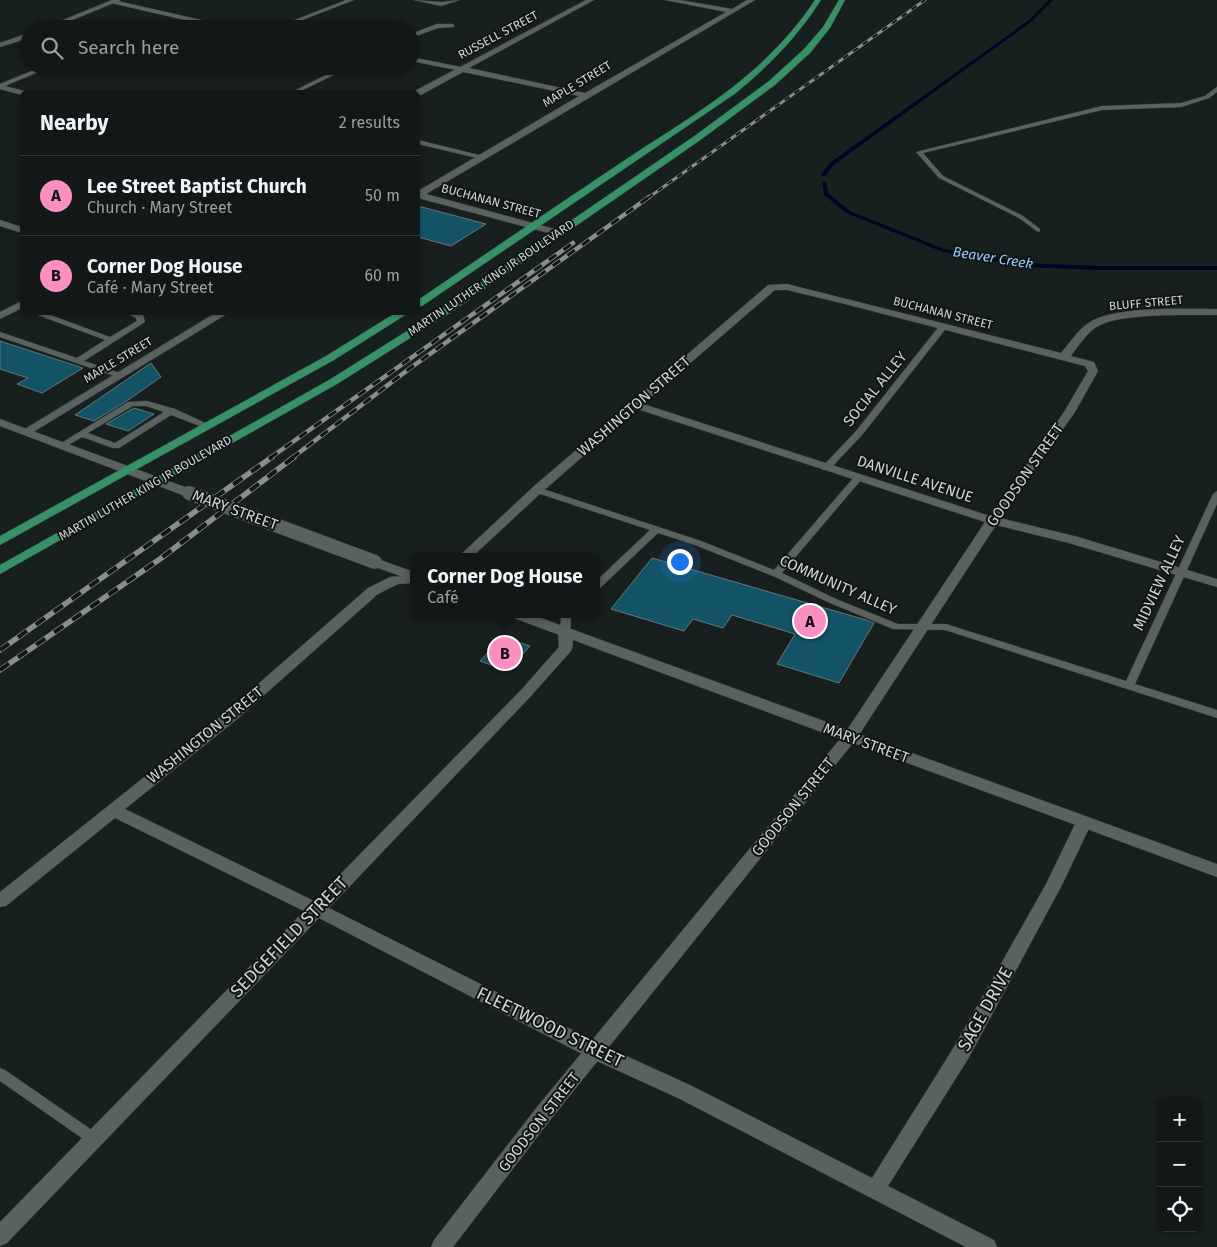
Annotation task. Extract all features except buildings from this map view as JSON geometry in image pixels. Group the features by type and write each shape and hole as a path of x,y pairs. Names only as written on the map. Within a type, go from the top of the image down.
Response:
{"main road":[{"name":"MARTIN LUTHER KING JR BOULEVARD","path":"420,303 744,83 791,39 806,22 818,0"},
{"name":"MARTIN LUTHER KING JR BOULEVARD","path":"0,570 333,382 446,311 696,139 772,83 807,51 826,28 842,0"},
{"name":"MARTIN LUTHER KING JR BOULEVARD","path":"0,541 330,358 400,315"}],"street":[{"name":"RUSSELL STREET","path":"420,92 591,0"},
{"path":"668,0 733,11"},
{"name":"MAPLE STREET","path":"420,194 584,95 752,0"},
{"path":"67,20 116,1"},
{"path":"0,45 20,37"},
{"path":"461,69 584,95"},
{"path":"0,86 20,92"},
{"name":"BUCHANAN STREET","path":"420,196 559,233"},
{"path":"0,223 20,229"},
{"name":"WASHINGTON STREET","path":"468,553 537,490 772,287 787,287 815,294"},
{"name":"BUCHANAN STREET","path":"815,294 1064,357"},
{"path":"0,316 20,306"},
{"name":"BLUFF STREET","path":"1064,357 1091,326 1108,318 1161,313 1217,312"},
{"name":"MAPLE STREET","path":"26,432 220,315"},
{"name":"GOODSON STREET","path":"441,1247 595,1051 850,736 992,520 1069,412 1092,371 1090,364 1064,357"},
{"name":"DANVILLE AVENUE","path":"635,405 992,520 1073,540 1217,583"},
{"name":"MARY STREET","path":"0,422 410,576"},
{"name":"WASHINGTON STREET","path":"0,900 231,716 374,591 395,580 410,578"},
{"name":"MARY STREET","path":"527,618 1217,871"},
{"name":"SEDGEFIELD STREET","path":"0,1236 526,693 566,648 565,632"},
{"name":"FLEETWOOD STREET","path":"113,810 316,909 595,1051 685,1092 987,1247"},
{"name":"SAGE DRIVE","path":"875,1190 961,1053 1054,885 1084,822"}],"lane":[{"path":"334,6 338,0"},
{"path":"297,20 351,0"},
{"path":"418,0 441,4 457,0"},
{"path":"116,1 195,20"},
{"path":"420,33 437,26 452,26"},
{"path":"420,61 461,69"},
{"path":"0,86 28,75"},
{"path":"299,90 330,75"},
{"path":"1038,230 1021,217 941,178 919,152 1093,110 1118,106 1182,105 1207,97 1217,89"},
{"path":"420,142 481,157"},
{"path":"41,315 111,340"},
{"path":"78,360 141,322 140,317 134,315"},
{"name":"SOCIAL ALLEY","path":"826,468 859,433 944,326"},
{"path":"0,334 120,376"},
{"path":"62,446 131,404 147,403 208,426"},
{"path":"83,434 116,446 172,411"},
{"path":"776,574 858,478"},
{"name":"COMMUNITY ALLEY","path":"537,490 657,529 776,574 833,601 897,627 946,627 1217,714"},
{"name":"MIDVIEW ALLEY","path":"1129,685 1217,494"},
{"path":"600,584 657,529"},
{"path":"565,632 566,618"},
{"path":"0,1074 94,1139"}],"waterway":[{"name":"Beaver Creek","path":"823,175 833,163 1030,21 1051,0"},
{"name":"Beaver Creek","path":"824,182 826,194 848,212 943,250 1023,265 1100,268 1217,268"}],"railway":[{"path":"648,198 925,0"},
{"path":"292,458 409,369 649,197"},
{"path":"270,458 573,243"},
{"path":"0,650 272,457"},
{"path":"0,670 160,559 294,457"}],"place":[{"name":"Lee Street Baptist Church","path":"810,621"},
{"name":"Corner Dog House","path":"505,653"}]}
